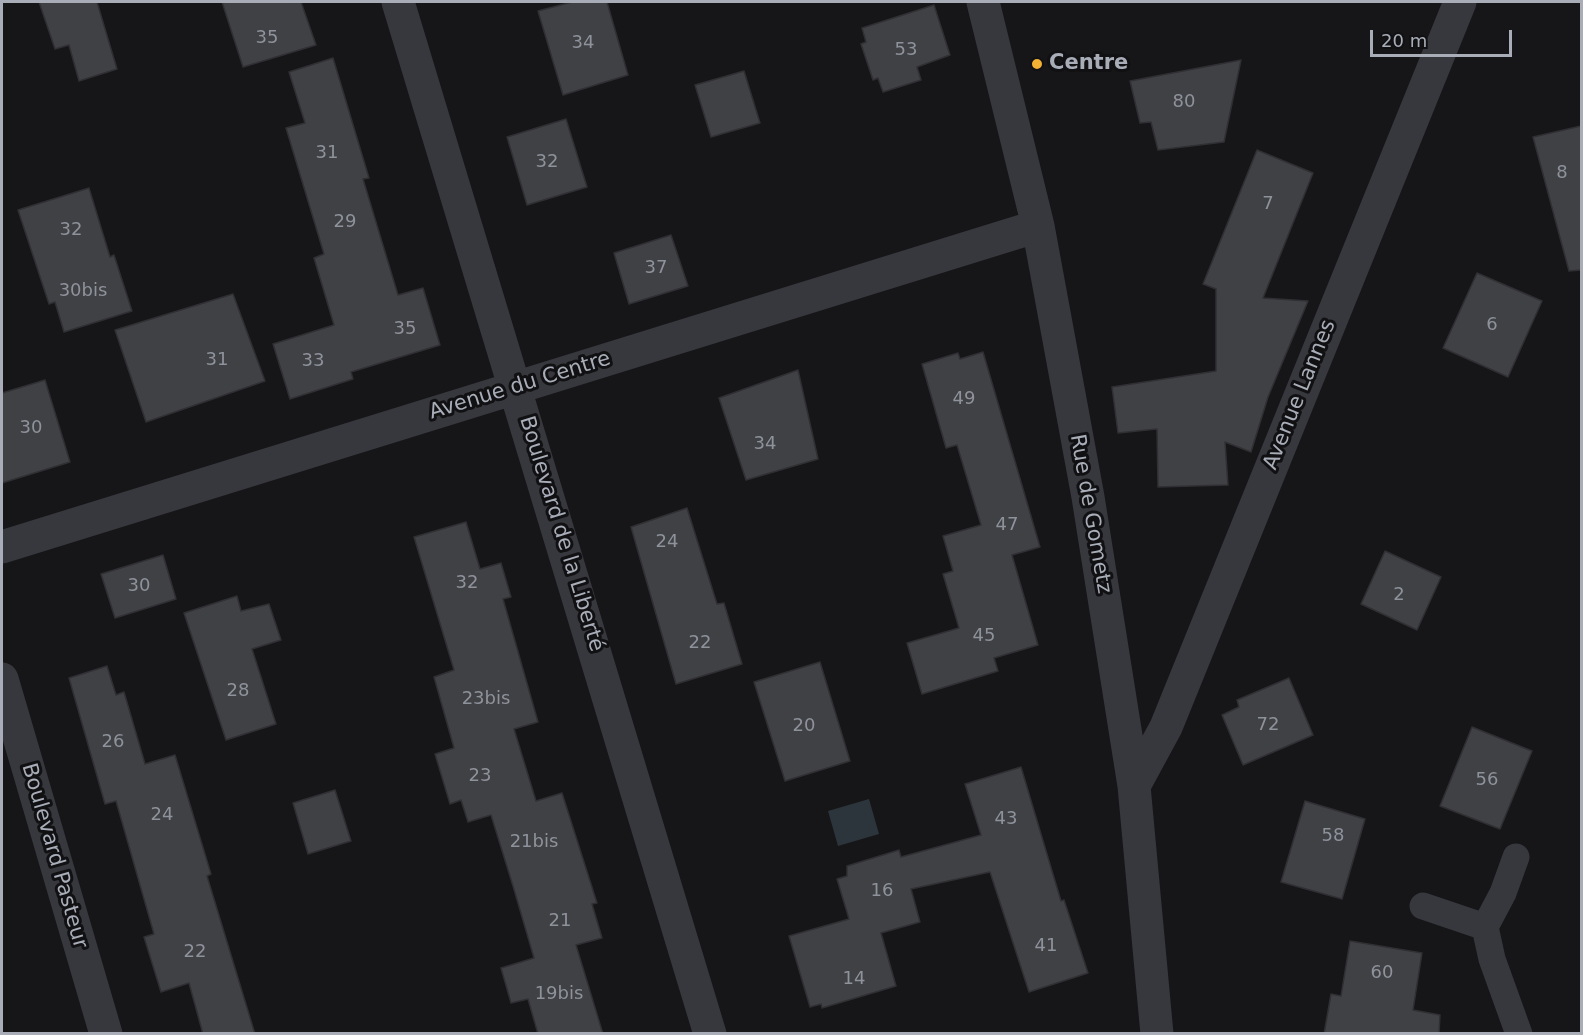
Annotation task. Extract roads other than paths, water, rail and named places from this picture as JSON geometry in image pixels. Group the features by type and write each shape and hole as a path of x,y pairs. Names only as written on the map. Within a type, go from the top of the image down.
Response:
{"street":[{"name":"Boulevard de la Liberté","path":"398,2 517,388 711,1034"},
{"name":"Rue de Gometz","path":"983,2 1038,226 1088,497 1134,786 1157,1034"},
{"name":"Avenue Lannes","path":"1134,786 1166,728 1460,2"},
{"name":"Avenue du Centre","path":"2,547 1038,226"},
{"name":"Boulevard Pasteur","path":"2,679 106,1034"}],"lane":[{"path":"1516,856 1503,893 1485,927 1492,959 1519,1034"},
{"path":"1423,906 1485,927"}],"place":[{"name":"Centre","path":"1037,64"}]}
